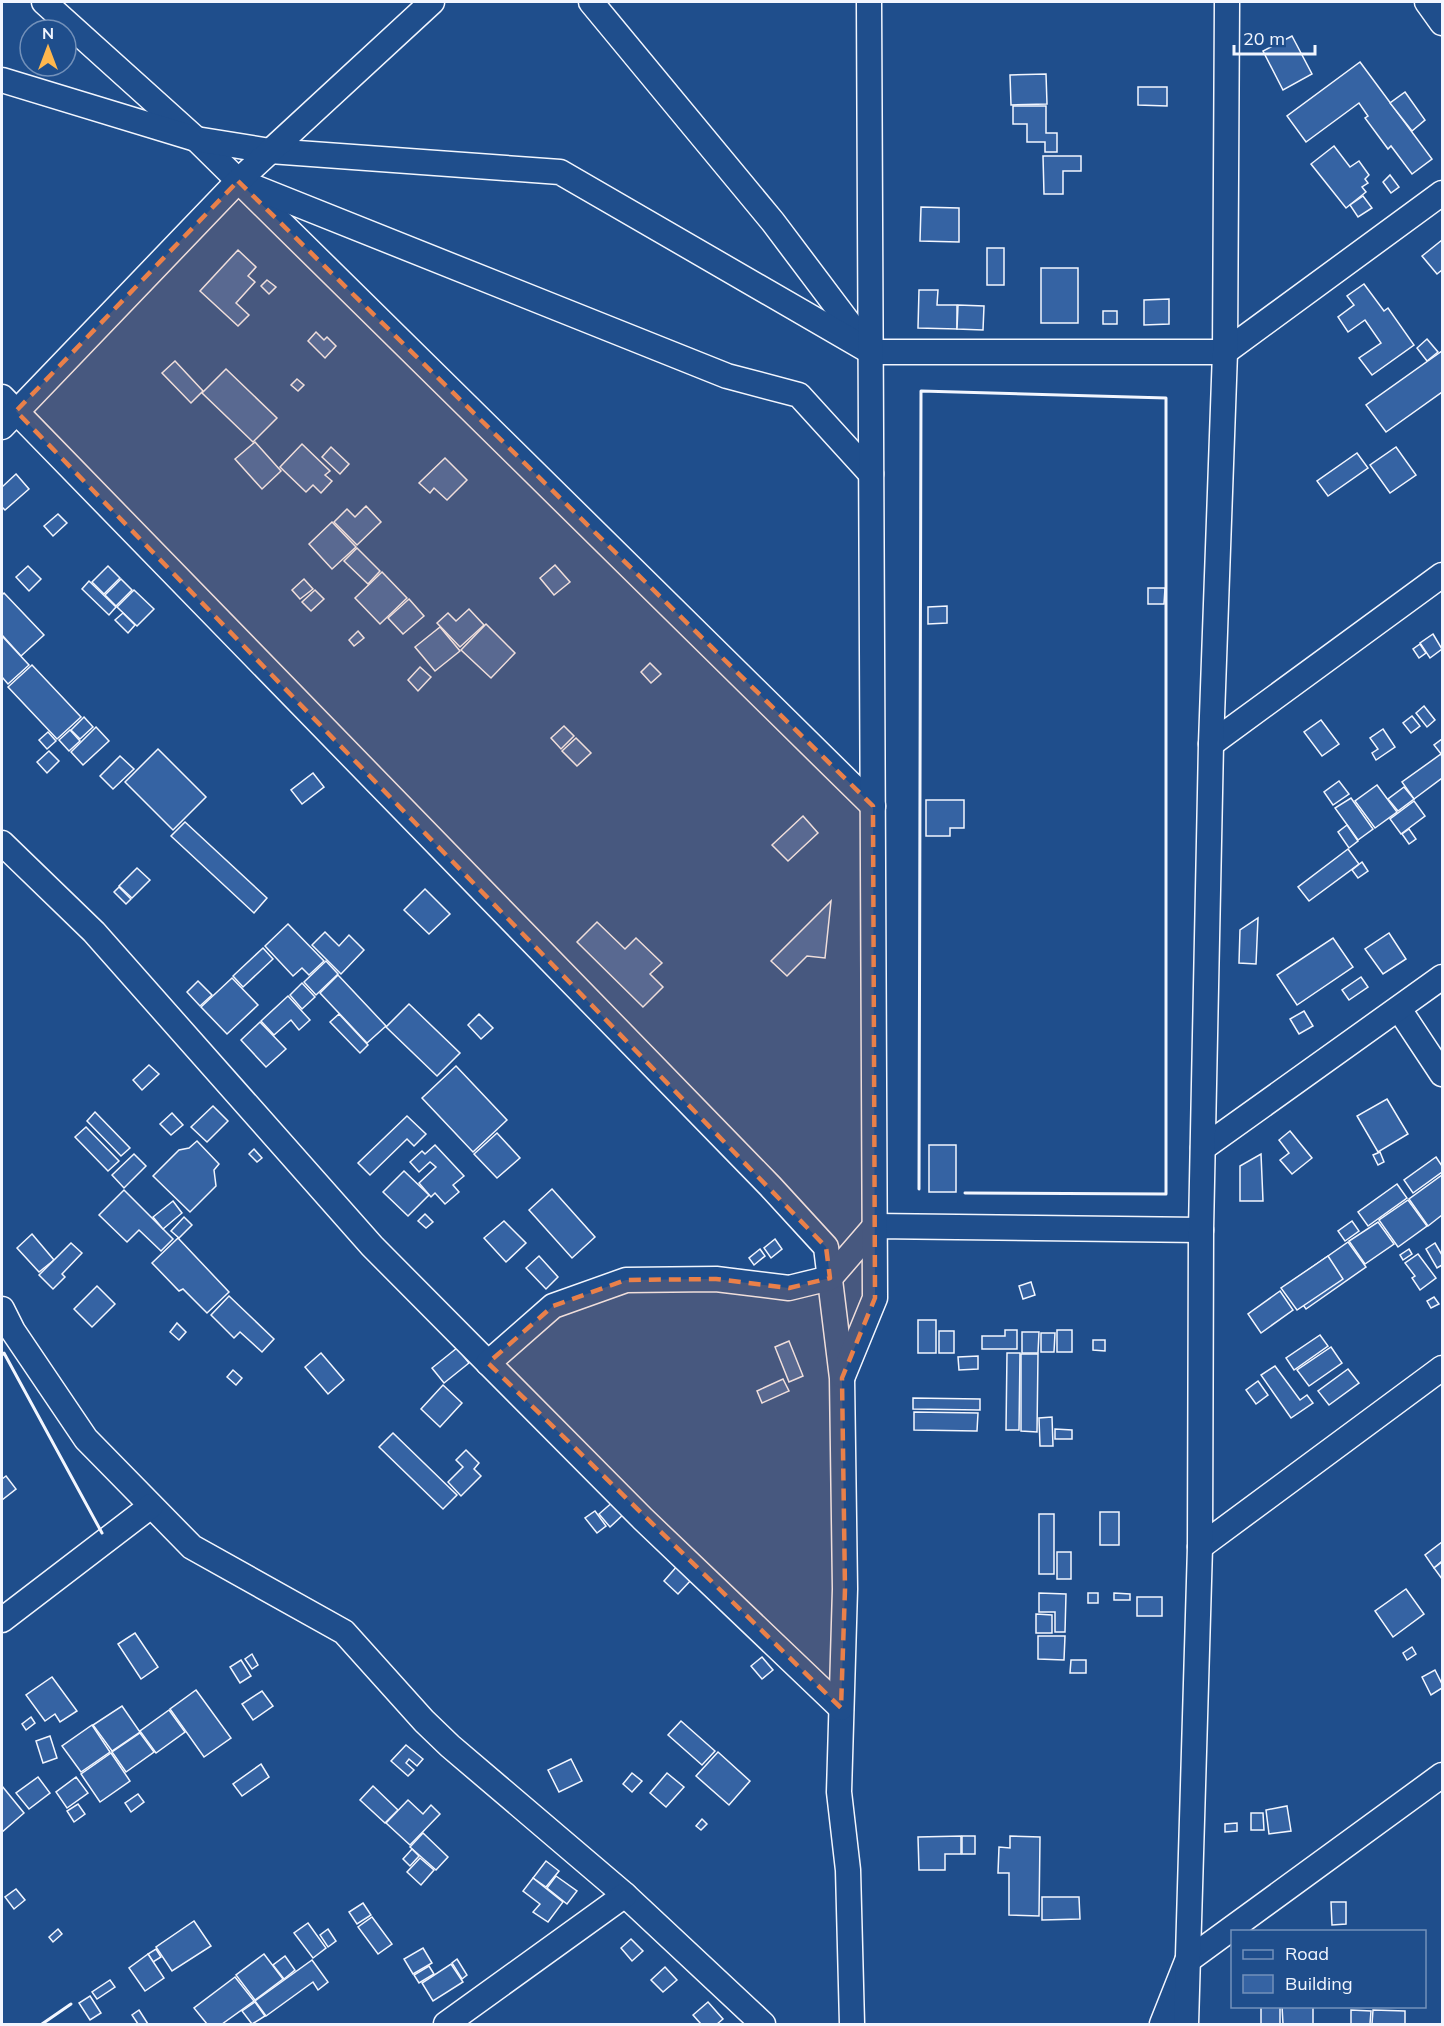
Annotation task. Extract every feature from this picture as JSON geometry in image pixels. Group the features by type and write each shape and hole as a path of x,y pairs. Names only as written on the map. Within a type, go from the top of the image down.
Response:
{"street":[{"path":"44,2 196,139 873,806"},
{"path":"432,2 238,181 6,412 770,1186 826,1247 842,1378 845,1589 839,1792 848,1870 852,2025"},
{"path":"591,2 773,222 871,352"},
{"path":"842,1378 875,1298 869,2"},
{"path":"1186,2025 1200,1547 1201,1230 1210,744 1225,352 1227,2"},
{"path":"1426,2 1443,23"},
{"path":"2,80 196,139 270,151 560,172 871,352 1225,352 1443,194"},
{"path":"238,181 727,376 799,395 871,474"},
{"path":"1210,744 1443,575"},
{"path":"2,843 94,932 372,1246 644,1519 841,1708"},
{"path":"1203,1148 1443,977"},
{"path":"1399,1009 1443,1074"},
{"path":"488,1363 553,1306 626,1280 716,1279 789,1288 830,1278 875,1226 1201,1230"},
{"path":"2,1310 7,1335 86,1439 192,1547 344,1632 424,1721 625,1895 763,2025"},
{"path":"1200,1547 1443,1368"},
{"path":"2,1620 151,1506"},
{"path":"1162,2025 1187,1961 1437,1784"},
{"path":"446,2025 625,1895"}],"highlighted area":[{"path":"238,181 873,806 875,1298 842,1378 845,1589 841,1708 488,1363 553,1306 626,1280 716,1279 789,1288 830,1278 826,1247 16,411"}],"building":[{"path":"1292,36 1312,74 1283,90 1263,51"},
{"path":"1360,62 1432,159 1412,174 1391,146 1388,149 1365,118 1368,116 1359,103 1306,142 1287,116"},
{"path":"1046,74 1047,104 1011,105 1010,75"},
{"path":"1138,87 1167,87 1167,106 1138,105"},
{"path":"1405,92 1425,120 1412,131 1390,103"},
{"path":"1013,106 1046,106 1046,133 1057,133 1057,152 1045,152 1045,142 1027,142 1027,124 1013,124"},
{"path":"1334,146 1350,167 1359,161 1369,175 1365,179 1368,183 1362,187 1366,192 1346,208 1311,164"},
{"path":"1043,156 1081,156 1081,171 1063,171 1063,194 1044,194"},
{"path":"1390,175 1399,187 1391,193 1383,182"},
{"path":"1363,196 1372,208 1358,217 1350,205"},
{"path":"921,207 959,208 959,242 920,241"},
{"path":"1442,240 1442,270 1437,274 1422,256"},
{"path":"987,248 1004,248 1004,285 987,285"},
{"path":"238,250 256,267 248,276 255,282 236,303 249,315 238,326 200,291"},
{"path":"1041,268 1078,268 1078,323 1041,323"},
{"path":"267,280 276,287 269,294 261,286"},
{"path":"1364,284 1384,311 1388,308 1414,345 1372,375 1359,358 1381,343 1365,320 1348,332 1338,317 1354,305 1347,296"},
{"path":"919,290 938,290 937,305 957,305 957,329 918,328"},
{"path":"1169,299 1169,324 1144,325 1144,300"},
{"path":"958,305 984,306 983,330 957,329"},
{"path":"1103,311 1117,311 1117,324 1103,324"},
{"path":"316,332 324,340 327,337 336,346 325,358 308,341"},
{"path":"1427,339 1438,352 1427,361 1417,348"},
{"path":"1442,351 1442,392 1386,432 1366,405"},
{"path":"175,361 203,391 191,403 162,373"},
{"path":"226,369 277,418 253,442 202,393"},
{"path":"297,379 304,385 298,391 291,385"},
{"path":"255,442 281,471 262,489 235,459"},
{"path":"302,444 330,471 325,475 332,481 321,493 313,485 306,492 280,467"},
{"path":"331,447 349,464 340,474 322,457"},
{"path":"1396,447 1416,475 1390,493 1370,465"},
{"path":"1357,453 1368,468 1328,496 1317,481"},
{"path":"445,458 467,480 447,500 434,488 430,493 419,483"},
{"path":"16,474 29,489 5,510 2,507 2,487"},
{"path":"366,506 381,522 357,545 334,522 347,509 355,517"},
{"path":"58,514 67,523 53,536 44,526"},
{"path":"332,522 356,547 332,569 309,544"},
{"path":"357,548 380,571 368,584 344,561"},
{"path":"555,565 570,582 554,595 540,578"},
{"path":"28,566 41,579 29,591 16,577"},
{"path":"108,566 120,578 104,594 92,582"},
{"path":"382,572 407,598 380,624 355,598"},
{"path":"121,579 132,590 116,606 105,595"},
{"path":"304,579 313,589 300,599 292,590"},
{"path":"89,581 116,607 109,615 82,589"},
{"path":"1148,588 1165,588 1164,604 1148,604"},
{"path":"134,590 154,609 137,626 117,607"},
{"path":"315,590 324,599 311,611 302,602"},
{"path":"4,593 44,635 21,656 2,635 2,595"},
{"path":"409,599 424,616 403,634 388,618"},
{"path":"947,606 947,623 928,624 928,607"},
{"path":"469,609 484,625 460,647 437,623 448,613 456,621"},
{"path":"123,613 135,625 128,633 115,620"},
{"path":"486,624 515,653 491,678 461,650"},
{"path":"440,627 460,651 435,671 415,647"},
{"path":"358,631 364,638 354,646 349,640"},
{"path":"1433,634 1442,649 1430,658 1420,643"},
{"path":"2,636 29,665 8,684 2,677"},
{"path":"1420,644 1426,653 1419,658 1413,649"},
{"path":"650,663 661,674 651,683 641,672"},
{"path":"32,665 81,717 57,739 8,687"},
{"path":"420,667 431,677 418,691 408,680"},
{"path":"1424,706 1435,720 1427,727 1416,713"},
{"path":"1412,716 1420,726 1411,733 1403,723"},
{"path":"84,717 93,727 80,739 71,730"},
{"path":"1321,720 1339,744 1322,756 1304,732"},
{"path":"564,726 574,736 561,749 551,738"},
{"path":"96,727 109,741 83,765 71,752"},
{"path":"1383,729 1395,747 1376,760 1372,753 1378,749 1370,738"},
{"path":"70,730 80,741 69,751 59,740"},
{"path":"48,732 56,741 47,749 39,740"},
{"path":"576,738 591,753 577,766 562,751"},
{"path":"1442,739 1442,755 1434,745"},
{"path":"158,749 206,797 173,830 125,782"},
{"path":"49,751 59,761 47,773 37,762"},
{"path":"1441,754 1442,778 1414,799 1402,782"},
{"path":"120,756 134,769 113,789 100,776"},
{"path":"313,773 324,787 302,804 291,790"},
{"path":"1339,781 1349,794 1333,805 1324,792"},
{"path":"1377,785 1397,812 1375,828 1355,801"},
{"path":"1404,787 1414,799 1398,811 1388,799"},
{"path":"1351,798 1373,829 1358,840 1335,808"},
{"path":"926,800 964,800 964,828 950,828 950,836 926,836"},
{"path":"1414,801 1425,816 1401,834 1390,819"},
{"path":"803,816 818,833 788,861 772,845"},
{"path":"185,822 267,898 254,913 171,836"},
{"path":"1347,825 1358,841 1349,848 1338,832"},
{"path":"1409,829 1416,839 1409,844 1402,834"},
{"path":"1348,849 1359,864 1309,901 1298,887"},
{"path":"1362,862 1368,871 1358,878 1352,870"},
{"path":"137,868 150,880 132,898 119,886"},
{"path":"119,887 131,899 126,904 114,892"},
{"path":"425,889 450,914 429,934 404,910"},
{"path":"831,901 825,958 807,956 787,976 771,961"},
{"path":"1258,918 1256,964 1239,963 1240,930"},
{"path":"597,922 625,949 636,938 662,963 650,974 663,987 643,1007 577,942"},
{"path":"288,924 324,961 309,975 302,968 293,976 265,946"},
{"path":"325,932 339,946 349,935 364,950 341,974 312,945"},
{"path":"1389,933 1406,959 1383,974 1365,949"},
{"path":"1333,938 1353,967 1297,1005 1277,975"},
{"path":"263,948 273,959 243,987 233,976"},
{"path":"326,961 338,974 316,995 304,982"},
{"path":"338,975 386,1026 367,1043 320,993"},
{"path":"1361,977 1368,987 1349,1000 1342,990"},
{"path":"232,978 258,1005 227,1034 201,1007"},
{"path":"198,981 212,995 200,1006 187,992"},
{"path":"302,983 315,997 302,1009 290,995"},
{"path":"288,996 310,1020 299,1030 291,1020 274,1035 261,1021"},
{"path":"409,1004 460,1053 437,1076 386,1027"},
{"path":"1304,1011 1313,1026 1299,1034 1290,1019"},
{"path":"339,1014 368,1045 360,1053 330,1022"},
{"path":"479,1014 493,1028 481,1039 468,1025"},
{"path":"260,1022 286,1049 266,1067 241,1040"},
{"path":"149,1065 159,1074 142,1090 133,1080"},
{"path":"456,1066 507,1120 473,1152 422,1098"},
{"path":"1387,1099 1408,1134 1378,1152 1357,1116"},
{"path":"213,1106 228,1121 207,1142 191,1127"},
{"path":"95,1112 130,1148 121,1156 87,1121"},
{"path":"172,1113 183,1125 171,1135 160,1124"},
{"path":"407,1116 426,1134 414,1146 407,1139 370,1175 358,1163"},
{"path":"86,1127 119,1161 108,1171 75,1137"},
{"path":"1290,1131 1312,1158 1292,1174 1280,1160 1289,1153 1279,1140"},
{"path":"497,1133 520,1158 497,1178 474,1154"},
{"path":"197,1141 219,1164 214,1170 216,1186 190,1212 153,1176 179,1150 189,1148"},
{"path":"435,1145 464,1176 453,1185 459,1192 445,1204 435,1193 431,1197 419,1183 436,1167 430,1162 419,1172 410,1162 422,1151 425,1154"},
{"path":"929,1145 956,1145 956,1192 929,1192"},
{"path":"254,1149 262,1158 257,1162 249,1154"},
{"path":"1380,1152 1384,1162 1378,1165 1373,1155"},
{"path":"134,1154 146,1166 124,1188 112,1175"},
{"path":"1261,1154 1263,1201 1240,1201 1240,1166"},
{"path":"1436,1157 1442,1166 1442,1172 1413,1193 1404,1180"},
{"path":"404,1171 429,1195 408,1216 383,1192"},
{"path":"1442,1175 1442,1215 1428,1226 1409,1199"},
{"path":"1397,1184 1407,1198 1368,1226 1358,1212"},
{"path":"552,1189 595,1237 572,1258 529,1210"},
{"path":"124,1190 173,1239 161,1251 139,1230 127,1242 99,1215"},
{"path":"1408,1200 1427,1226 1398,1247 1379,1220"},
{"path":"173,1201 182,1213 163,1229 153,1217"},
{"path":"425,1214 433,1222 426,1228 418,1221"},
{"path":"184,1217 192,1225 179,1238 171,1231"},
{"path":"504,1221 526,1243 506,1262 484,1238"},
{"path":"1352,1221 1359,1231 1345,1241 1338,1231"},
{"path":"1378,1222 1394,1244 1365,1264 1349,1241"},
{"path":"32,1234 54,1260 39,1272 17,1248"},
{"path":"178,1238 229,1292 207,1313 183,1289 179,1291 152,1263"},
{"path":"775,1239 782,1249 771,1258 764,1248"},
{"path":"1348,1242 1366,1267 1306,1309 1288,1284"},
{"path":"71,1243 82,1253 62,1274 65,1277 53,1289 39,1275"},
{"path":"1435,1243 1442,1255 1442,1265 1437,1268 1426,1249"},
{"path":"760,1249 765,1256 754,1265 749,1258"},
{"path":"1409,1249 1412,1254 1403,1260 1400,1255"},
{"path":"1418,1254 1436,1278 1420,1290 1412,1278 1415,1276 1405,1263"},
{"path":"539,1256 558,1277 546,1289 526,1268"},
{"path":"1328,1256 1343,1279 1297,1310 1281,1288"},
{"path":"1031,1282 1035,1295 1023,1299 1019,1286"},
{"path":"97,1286 115,1304 92,1327 74,1309"},
{"path":"1280,1291 1293,1310 1261,1333 1248,1314"},
{"path":"229,1296 274,1339 262,1352 240,1332 234,1338 211,1315"},
{"path":"1434,1297 1439,1304 1431,1308 1427,1301"},
{"path":"918,1320 936,1320 936,1353 918,1353"},
{"path":"177,1323 186,1332 179,1340 170,1332"},
{"path":"1005,1330 1017,1330 1017,1349 982,1349 982,1336 1005,1336"},
{"path":"1057,1330 1072,1330 1072,1352 1057,1352"},
{"path":"939,1331 954,1331 954,1353 939,1353"},
{"path":"1022,1332 1039,1332 1038,1353 1022,1353"},
{"path":"1041,1333 1055,1333 1054,1352 1041,1352"},
{"path":"1320,1335 1328,1346 1294,1370 1286,1358"},
{"path":"1093,1340 1105,1340 1105,1351 1093,1350"},
{"path":"789,1341 803,1376 789,1382 775,1347"},
{"path":"1331,1347 1342,1363 1309,1386 1297,1370"},
{"path":"457,1348 469,1363 444,1383 432,1368"},
{"path":"321,1353 344,1380 328,1394 305,1367"},
{"path":"1007,1353 1020,1353 1019,1430 1006,1430"},
{"path":"1021,1354 1038,1354 1037,1432 1021,1431"},
{"path":"978,1356 978,1369 959,1370 958,1357"},
{"path":"1275,1366 1300,1400 1307,1395 1313,1403 1291,1418 1261,1375"},
{"path":"1348,1369 1359,1383 1329,1405 1318,1391"},
{"path":"233,1370 242,1378 236,1385 227,1377"},
{"path":"783,1379 789,1391 762,1403 757,1391"},
{"path":"1258,1381 1268,1395 1256,1404 1246,1390"},
{"path":"443,1385 462,1403 440,1427 421,1409"},
{"path":"913,1398 980,1399 980,1410 913,1409"},
{"path":"914,1412 978,1413 977,1431 914,1430"},
{"path":"1052,1417 1053,1446 1040,1446 1039,1418"},
{"path":"1055,1429 1072,1430 1072,1439 1055,1439"},
{"path":"393,1433 457,1495 443,1509 379,1447"},
{"path":"466,1450 479,1463 474,1469 481,1476 461,1496 448,1482 463,1467 456,1460"},
{"path":"6,1476 16,1489 2,1500 2,1479"},
{"path":"614,1501 625,1513 610,1527 599,1514"},
{"path":"595,1511 606,1526 597,1533 585,1518"},
{"path":"1100,1512 1119,1512 1119,1545 1100,1545"},
{"path":"1039,1514 1054,1514 1054,1574 1039,1574"},
{"path":"1442,1542 1442,1561 1434,1568 1425,1555"},
{"path":"1057,1552 1071,1552 1071,1579 1057,1579"},
{"path":"1442,1562 1442,1579 1434,1568"},
{"path":"678,1565 692,1579 678,1594 664,1581"},
{"path":"1406,1589 1424,1614 1393,1637 1375,1611"},
{"path":"1039,1593 1066,1594 1065,1632 1055,1632 1055,1612 1039,1612"},
{"path":"1088,1593 1098,1593 1098,1603 1088,1603"},
{"path":"1114,1593 1130,1594 1130,1600 1114,1600"},
{"path":"1137,1597 1162,1597 1162,1616 1137,1616"},
{"path":"1036,1614 1052,1615 1052,1633 1036,1633"},
{"path":"135,1633 158,1667 141,1679 118,1644"},
{"path":"1038,1636 1065,1636 1064,1660 1038,1659"},
{"path":"1412,1647 1416,1654 1407,1660 1403,1653"},
{"path":"252,1654 258,1665 252,1669 245,1659"},
{"path":"762,1657 773,1670 762,1679 751,1666"},
{"path":"241,1660 251,1676 240,1683 230,1667"},
{"path":"1071,1660 1086,1660 1086,1673 1070,1673"},
{"path":"1435,1670 1442,1688 1431,1695 1422,1677"},
{"path":"52,1677 77,1711 60,1722 55,1714 45,1721 26,1695"},
{"path":"196,1690 231,1738 204,1757 170,1709"},
{"path":"262,1691 273,1706 253,1720 242,1704"},
{"path":"122,1706 140,1732 112,1751 93,1725"},
{"path":"169,1710 185,1732 156,1753 140,1731"},
{"path":"31,1717 35,1723 26,1730 22,1724"},
{"path":"681,1721 715,1751 702,1765 668,1735"},
{"path":"92,1725 110,1752 81,1772 62,1746"},
{"path":"140,1733 154,1752 126,1772 112,1752"},
{"path":"50,1736 57,1758 43,1763 36,1741"},
{"path":"406,1745 423,1759 417,1766 409,1759 406,1763 414,1770 408,1776 391,1761"},
{"path":"718,1752 750,1781 729,1805 696,1776"},
{"path":"111,1753 130,1781 100,1802 81,1774"},
{"path":"571,1759 582,1781 559,1792 548,1770"},
{"path":"261,1764 269,1777 242,1796 233,1784"},
{"path":"632,1773 642,1781 632,1792 623,1784"},
{"path":"667,1773 684,1787 666,1807 650,1793"},
{"path":"38,1777 50,1793 29,1809 16,1793"},
{"path":"76,1777 88,1793 67,1808 56,1792"},
{"path":"2,1786 24,1813 2,1832"},
{"path":"373,1786 398,1810 385,1823 360,1800"},
{"path":"138,1794 144,1802 131,1812 125,1803"},
{"path":"408,1800 423,1814 431,1805 440,1814 410,1845 386,1823"},
{"path":"78,1804 85,1814 74,1822 67,1811"},
{"path":"1287,1806 1291,1831 1269,1834 1266,1810"},
{"path":"1251,1813 1263,1813 1264,1830 1251,1830"},
{"path":"702,1819 707,1824 701,1830 696,1826"},
{"path":"1237,1823 1237,1831 1225,1832 1225,1824"},
{"path":"423,1833 448,1857 436,1870 410,1847"},
{"path":"961,1836 961,1854 945,1854 945,1870 919,1870 918,1837"},
{"path":"962,1836 975,1836 975,1854 962,1854"},
{"path":"1010,1836 1040,1837 1039,1916 1009,1915 1009,1873 998,1873 999,1847 1010,1848"},
{"path":"412,1849 419,1856 410,1866 403,1859"},
{"path":"420,1858 434,1870 421,1885 407,1872"},
{"path":"546,1861 559,1871 546,1887 533,1878"},
{"path":"556,1876 577,1891 567,1904 547,1888"},
{"path":"533,1878 563,1902 548,1922 533,1912 540,1904 523,1891"},
{"path":"16,1889 25,1900 14,1909 5,1897"},
{"path":"1042,1897 1079,1897 1080,1919 1042,1920"},
{"path":"1331,1902 1346,1902 1346,1924 1332,1925"},
{"path":"363,1903 371,1915 357,1924 349,1912"},
{"path":"372,1917 392,1944 378,1954 358,1927"},
{"path":"194,1921 211,1946 172,1971 156,1947"},
{"path":"308,1923 326,1948 313,1958 294,1933"},
{"path":"58,1929 62,1934 53,1942 49,1937"},
{"path":"328,1929 336,1941 328,1947 320,1935"},
{"path":"631,1939 643,1951 632,1961 621,1948"},
{"path":"423,1948 432,1963 413,1974 404,1959"},
{"path":"156,1949 161,1957 153,1962 148,1954"},
{"path":"148,1954 164,1978 145,1991 129,1968"},
{"path":"264,1954 283,1979 255,2000 236,1975"},
{"path":"285,1956 295,1970 284,1979 273,1965"},
{"path":"457,1959 467,1975 462,1979 452,1963"},
{"path":"312,1960 328,1982 318,1990 313,1982 266,2016 255,2001"},
{"path":"451,1964 463,1982 433,2001 422,1983"},
{"path":"429,1966 434,1974 419,1983 414,1975"},
{"path":"665,1967 677,1980 663,1992 651,1980"},
{"path":"235,1977 254,2001 222,2024 207,2024 194,2008"},
{"path":"110,1980 115,1987 97,1999 92,1992"},
{"path":"90,1996 101,2013 90,2020 79,2003"},
{"path":"255,2002 265,2016 252,2024 242,2011"},
{"path":"708,2002 723,2019 717,2024 701,2024 693,2015"},
{"path":"1261,2008 1280,2008 1280,2024 1261,2024"},
{"path":"1282,2008 1313,2008 1313,2024 1283,2024"},
{"path":"139,2010 148,2024 138,2024 132,2015"},
{"path":"1351,2010 1371,2011 1370,2024 1351,2024"},
{"path":"1373,2010 1405,2011 1405,2024 1372,2024"}],"wall":[{"path":"919,1189 921,391 1166,398 1166,1194 965,1193"},
{"path":"2,1355 4,1353 102,1533"},
{"path":"42,2024 71,2004"}]}
